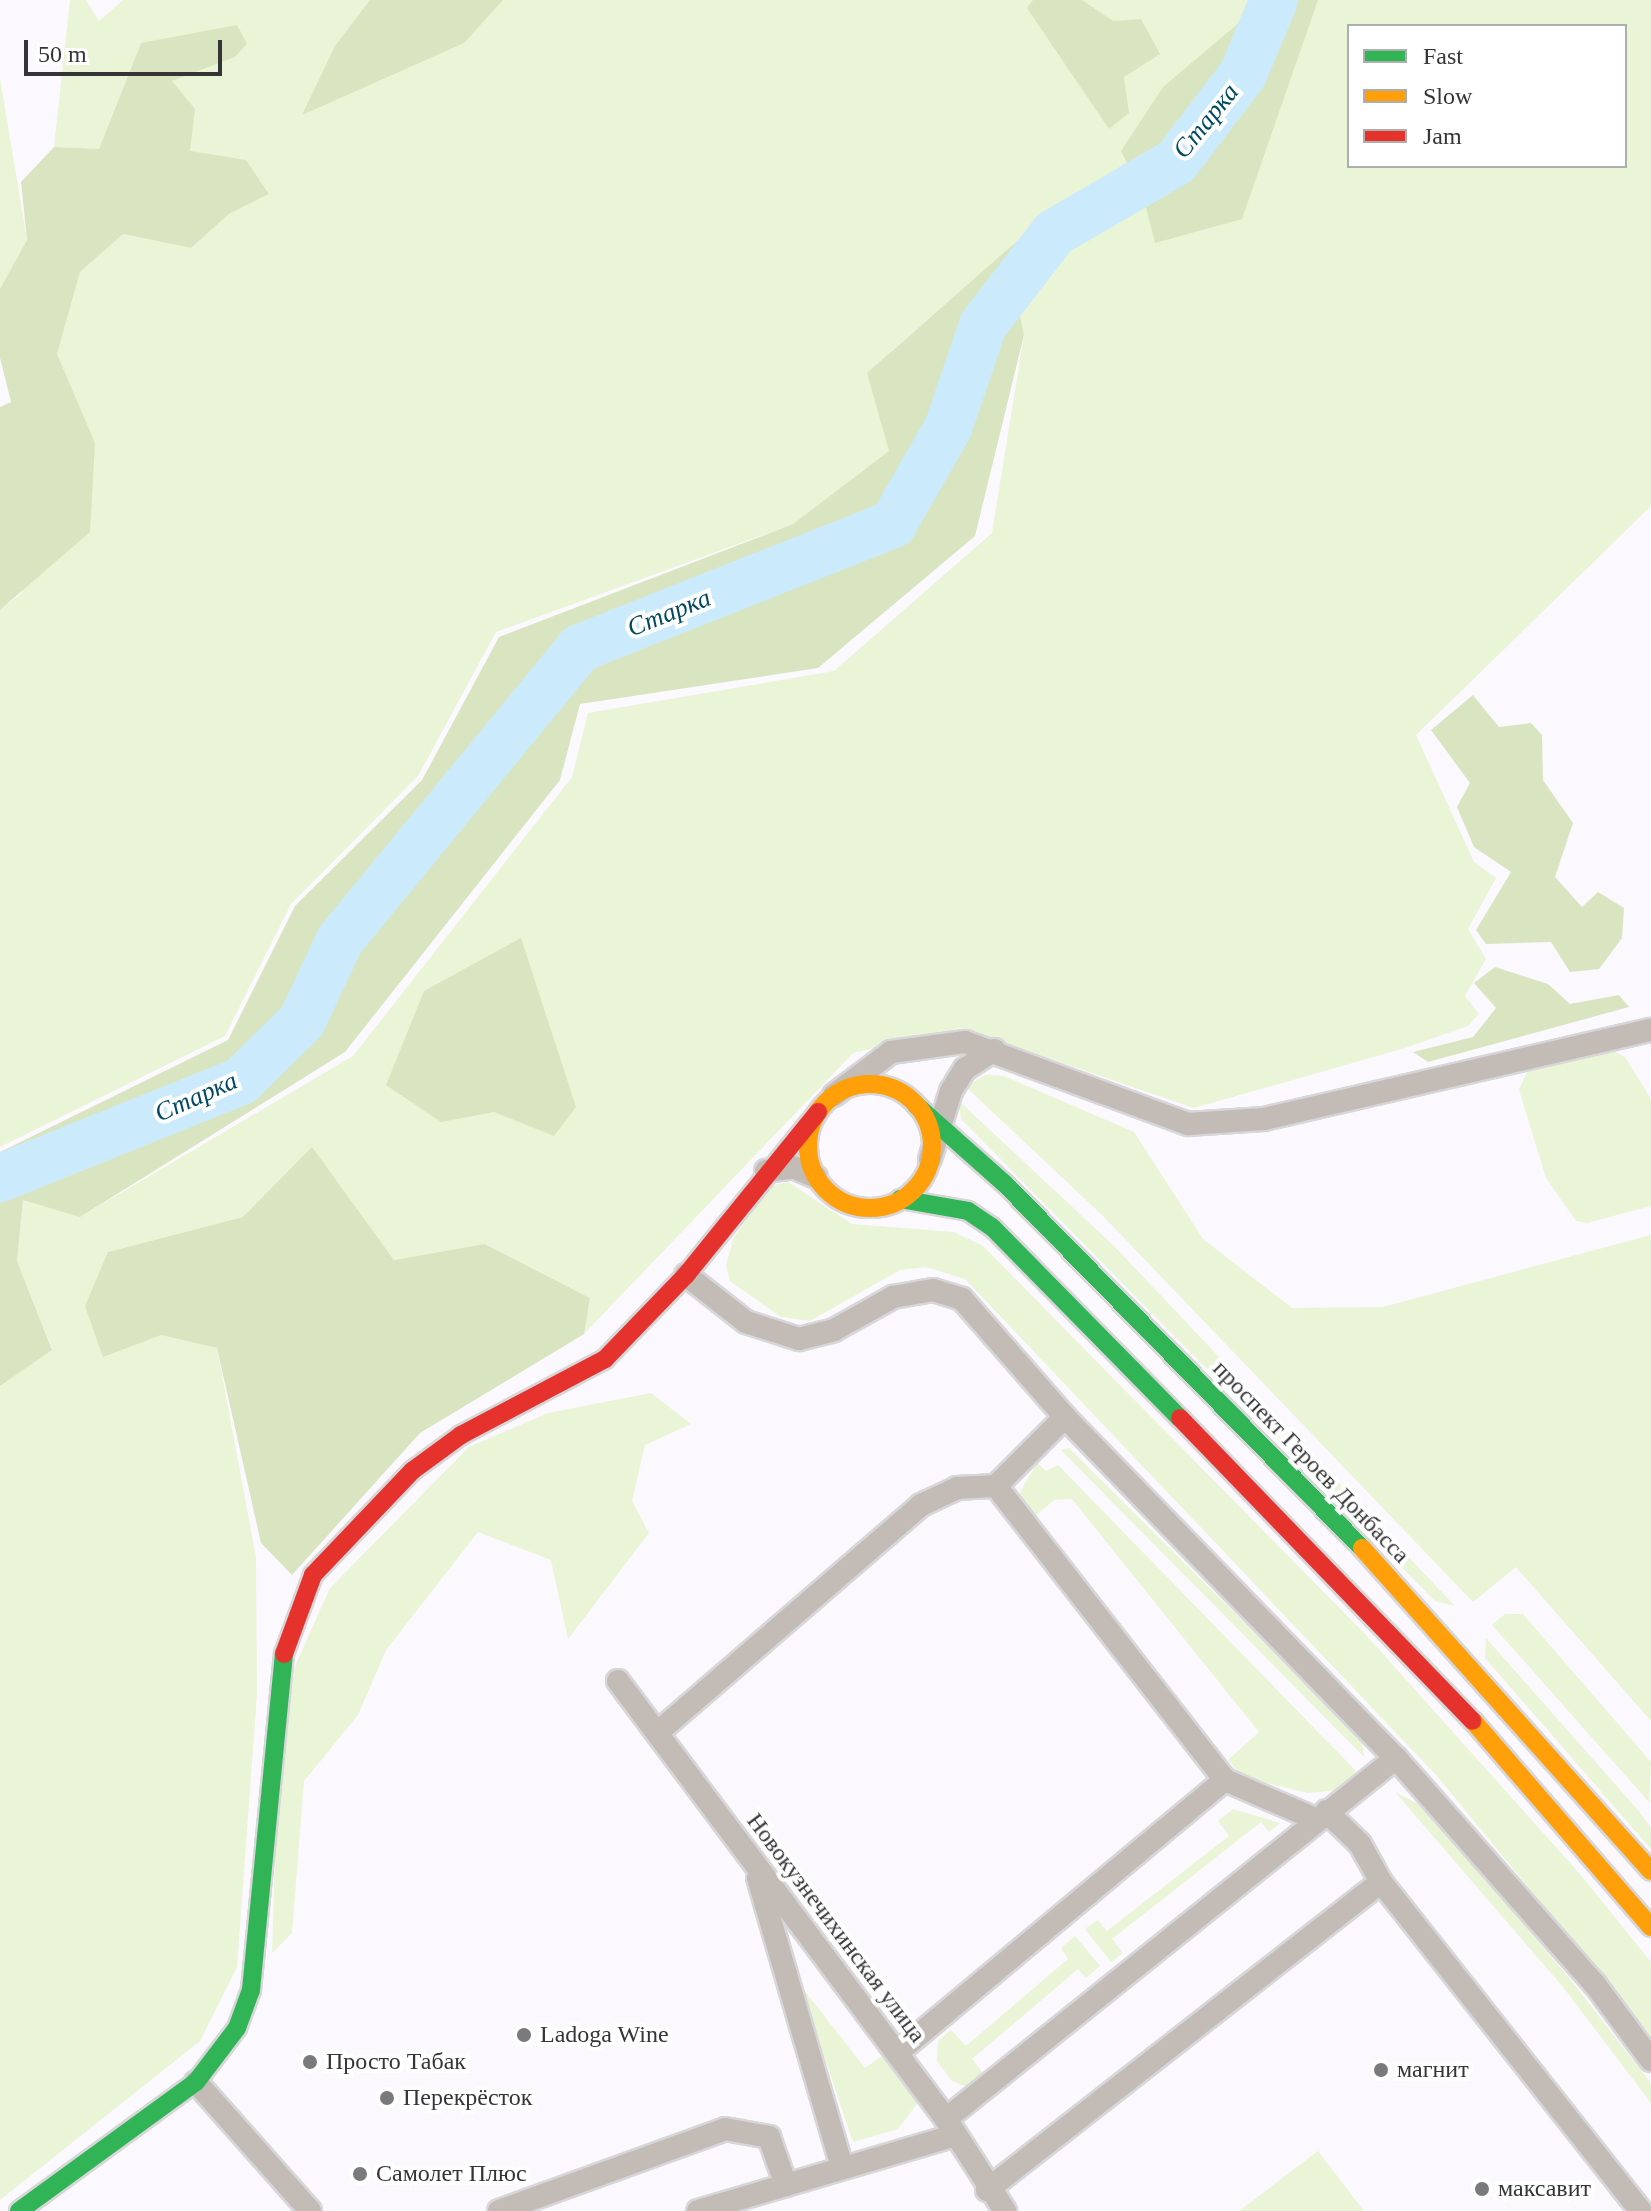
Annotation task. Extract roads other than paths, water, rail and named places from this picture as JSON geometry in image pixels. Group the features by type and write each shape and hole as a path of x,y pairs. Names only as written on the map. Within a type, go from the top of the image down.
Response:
{"street":[{"path":"19,2211 196,2082 237,2028 251,1990 279,1668 313,1575 412,1471 461,1435 605,1359 686,1275 764,1171 826,1104 891,1052 912,1045 965,1042 994,1050 1188,1124 1264,1119 1651,1030"},
{"path":"900,1199 930,1159 941,1124 965,1069 994,1050"},
{"path":"816,1177 808,1144 826,1104 877,1084 916,1105 931,1136 930,1159"},
{"name":"проспект Героев Донбасса","path":"916,1105 941,1124 1449,1637 1651,1871"},
{"path":"764,1171 793,1167 816,1177 851,1205 900,1199 968,1211 992,1227 1424,1665 1651,1927"},
{"path":"686,1275 746,1322 799,1339 834,1330 893,1297 933,1290 962,1299 1065,1417 1396,1758 1594,1983 1651,2060"},
{"path":"657,1733 921,1505 957,1488 996,1486 1065,1417"},
{"path":"996,1486 1225,1780 1321,1815 1360,1844 1381,1882 1638,2210"},
{"name":"Новокузнечихинская улица","path":"618,1681 897,2053 951,2127 987,2190 1005,2211"},
{"path":"698,2211 842,2168 951,2127 1321,1815 1396,1758"},
{"path":"897,2053 1225,1780"},
{"path":"754,1863 842,2168"},
{"path":"987,2190 1381,1882"},
{"path":"196,2082 240,2123 310,2211"},
{"path":"499,2211 725,2129 769,2137 786,2185"}],"waterway":[{"name":"Старка","path":"0,1178 241,1081 302,1021 340,940 580,648 893,524 948,428 983,325 1054,233 1176,162 1243,74 1274,0"}],"place":[{"name":"Ladoga Wine","path":"524,2035"},
{"name":"Просто Табак","path":"310,2062"},
{"name":"магнит","path":"1381,2070"},
{"name":"Перекрёсток","path":"387,2098"},
{"name":"Самолет Плюс","path":"360,2174"},
{"name":"максавит","path":"1482,2189"}]}
